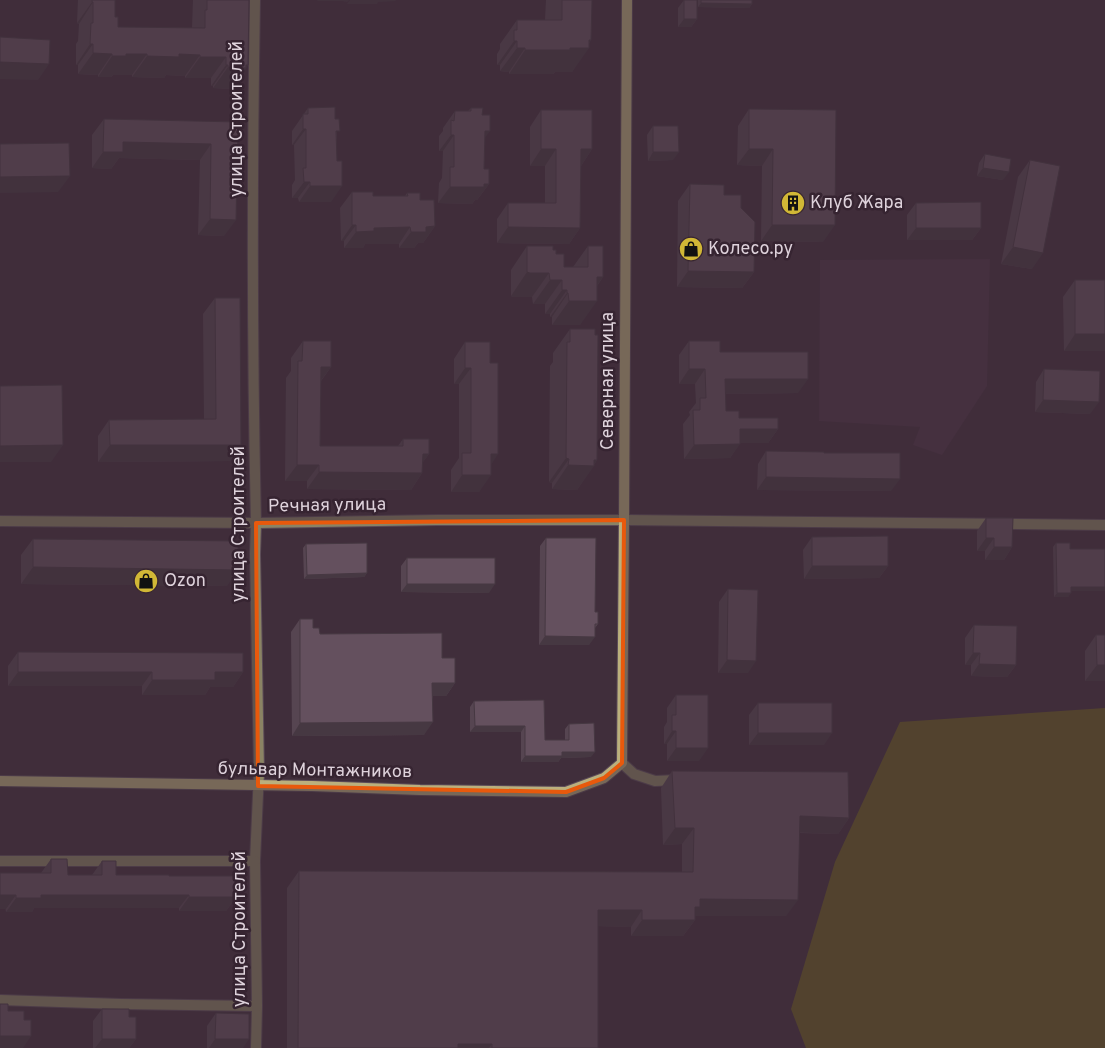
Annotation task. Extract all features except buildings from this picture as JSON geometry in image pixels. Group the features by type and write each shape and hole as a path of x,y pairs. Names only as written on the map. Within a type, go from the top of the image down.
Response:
{"street":[{"name":"улица Строителей","path":"255,0 253,252 259,772 256,861 256,1048"},
{"name":"Северная улица","path":"622,763 626,0"},
{"name":"Речная улица","path":"0,521 256,523 437,520 624,520 1105,525"},
{"path":"622,763 634,774 655,781 692,779"},
{"name":"бульвар Монтажников","path":"0,780 566,792 604,778 622,763"},
{"path":"0,861 256,861"},
{"path":"0,1000 257,1006"}],"highlighted area":[{"path":"624,520 622,763 604,778 566,792 258,786 256,523"}],"shaded area":[{"path":"990,259 987,386 942,455 913,445 920,427 819,421 820,260"},
{"path":"1105,708 1105,1048 806,1048 791,1009 835,862 900,722"}],"place":[{"name":"Клуб Жара","path":"793,203"},
{"name":"Колесо.ру","path":"691,249"},
{"name":"Ozon","path":"146,581"}]}
